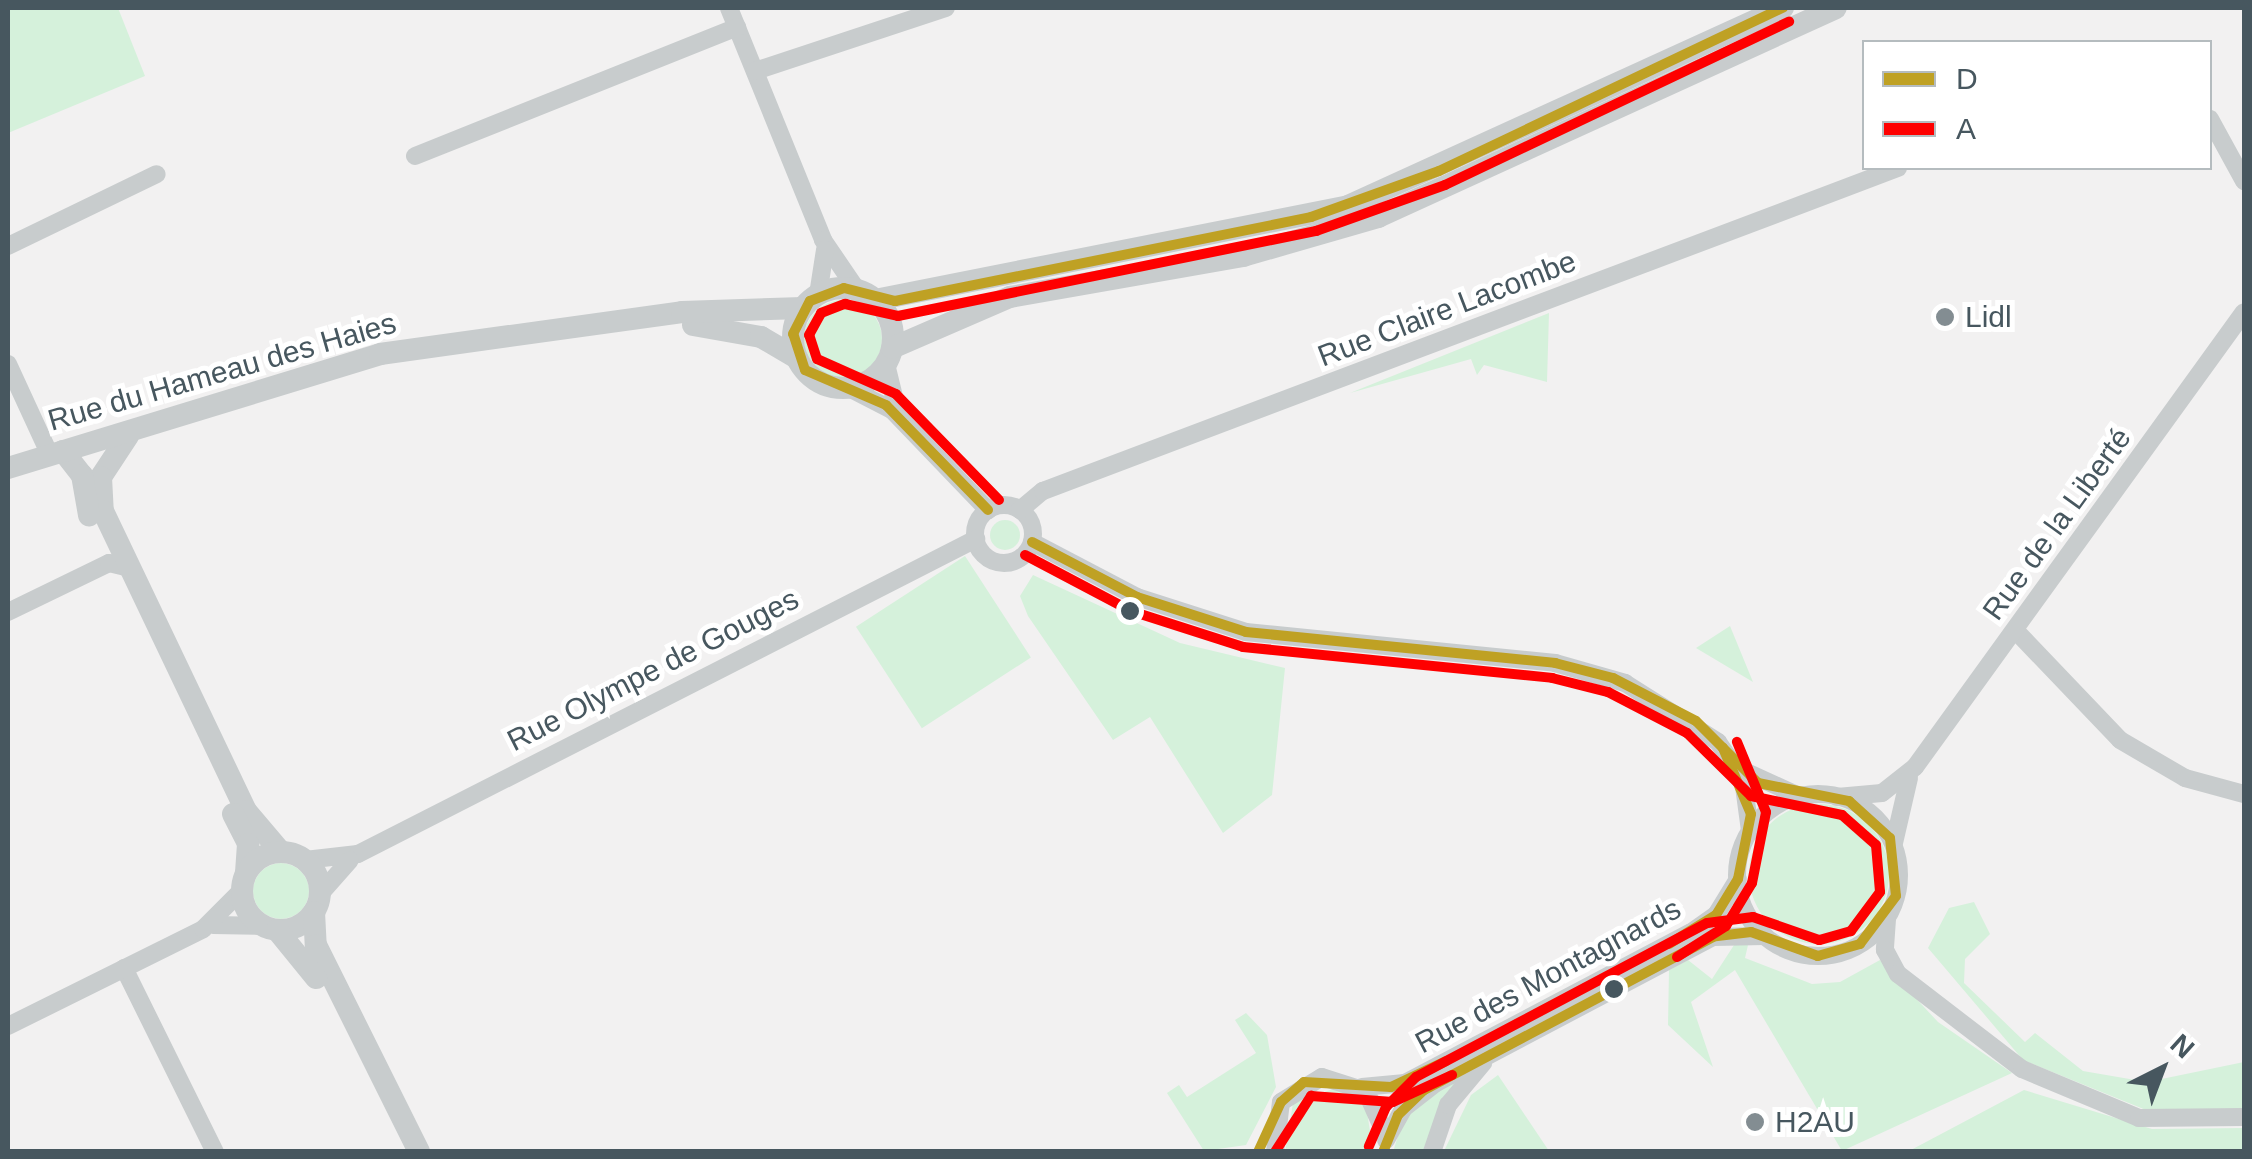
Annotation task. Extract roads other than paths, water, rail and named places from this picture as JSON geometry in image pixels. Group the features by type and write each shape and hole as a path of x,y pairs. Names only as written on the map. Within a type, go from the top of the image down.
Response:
{"street":[{"path":"729,8 823,240 866,295 889,356 902,418"},
{"path":"755,71 946,8"},
{"path":"811,301 866,295 1348,206 1784,8"},
{"path":"848,388 889,356 1010,298 1243,256 1378,218 1836,8"},
{"path":"415,156 737,26"},
{"path":"2212,123 2244,181"},
{"name":"Rue Claire Lacombe","path":"1020,510 1046,490 1893,170"},
{"path":"8,246 157,174"},
{"path":"823,240 798,358 816,380 848,388 902,418 988,510 1020,510 1032,542 1143,599 1246,632 1601,674 1686,715 1734,763 1766,787 1800,796 1837,797 1870,814 1894,849 1898,884 1887,918 1885,950 1898,974 2022,1070 2139,1118 2244,1118"},
{"name":"Rue du Hameau des Haies","path":"8,468 56,452 128,436 363,358 634,320 811,301"},
{"name":"Rue de la Liberté","path":"1894,849 1896,806 1914,767 2244,312"},
{"name":"Rue du Hameau des Haies","path":"634,320 730,328 798,358"},
{"path":"8,364 56,452 79,469 117,565 245,837 244,881 271,928 304,954 402,1152"},
{"path":"128,436 99,493 117,565 251,820 280,852 305,860 317,903 316,945 418,1152"},
{"path":"988,510 976,539 1005,563 1032,542"},
{"name":"Rue Olympe de Gouges","path":"305,860 358,854 976,539"},
{"path":"8,612 117,565"},
{"path":"2015,630 2120,740 2172,772 2244,794"},
{"path":"1734,763 1750,831 1738,878 1766,936 1794,952 1831,954 1866,940 1887,918"},
{"name":"Rue de la Liberté","path":"1837,797 1882,793 1914,767"},
{"path":"1750,831 1800,796"},
{"path":"8,1026 203,928 244,881 280,852"},
{"name":"Rue Olympe de Gouges","path":"317,903 358,854"},
{"name":"Rue des Montagnards","path":"1272,1132 1281,1102 1304,1082 1334,1077 1362,1087 1406,1083 1690,932 1716,914 1738,878"},
{"path":"203,928 271,928 317,903"},
{"name":"Rue des Montagnards","path":"1384,1146 1416,1096 1489,1055 1713,936 1766,936"},
{"path":"124,968 215,1152"},
{"path":"1432,1152 1448,1105 1489,1055"},
{"path":"1362,1087 1381,1110 1384,1146"},
{"path":"1258,1152 1272,1132"},
{"path":"1272,1132 1275,1152"}],"place":[{"name":"Lidl","path":"1945,317"},
{"name":"H2AU","path":"1755,1122"}]}
